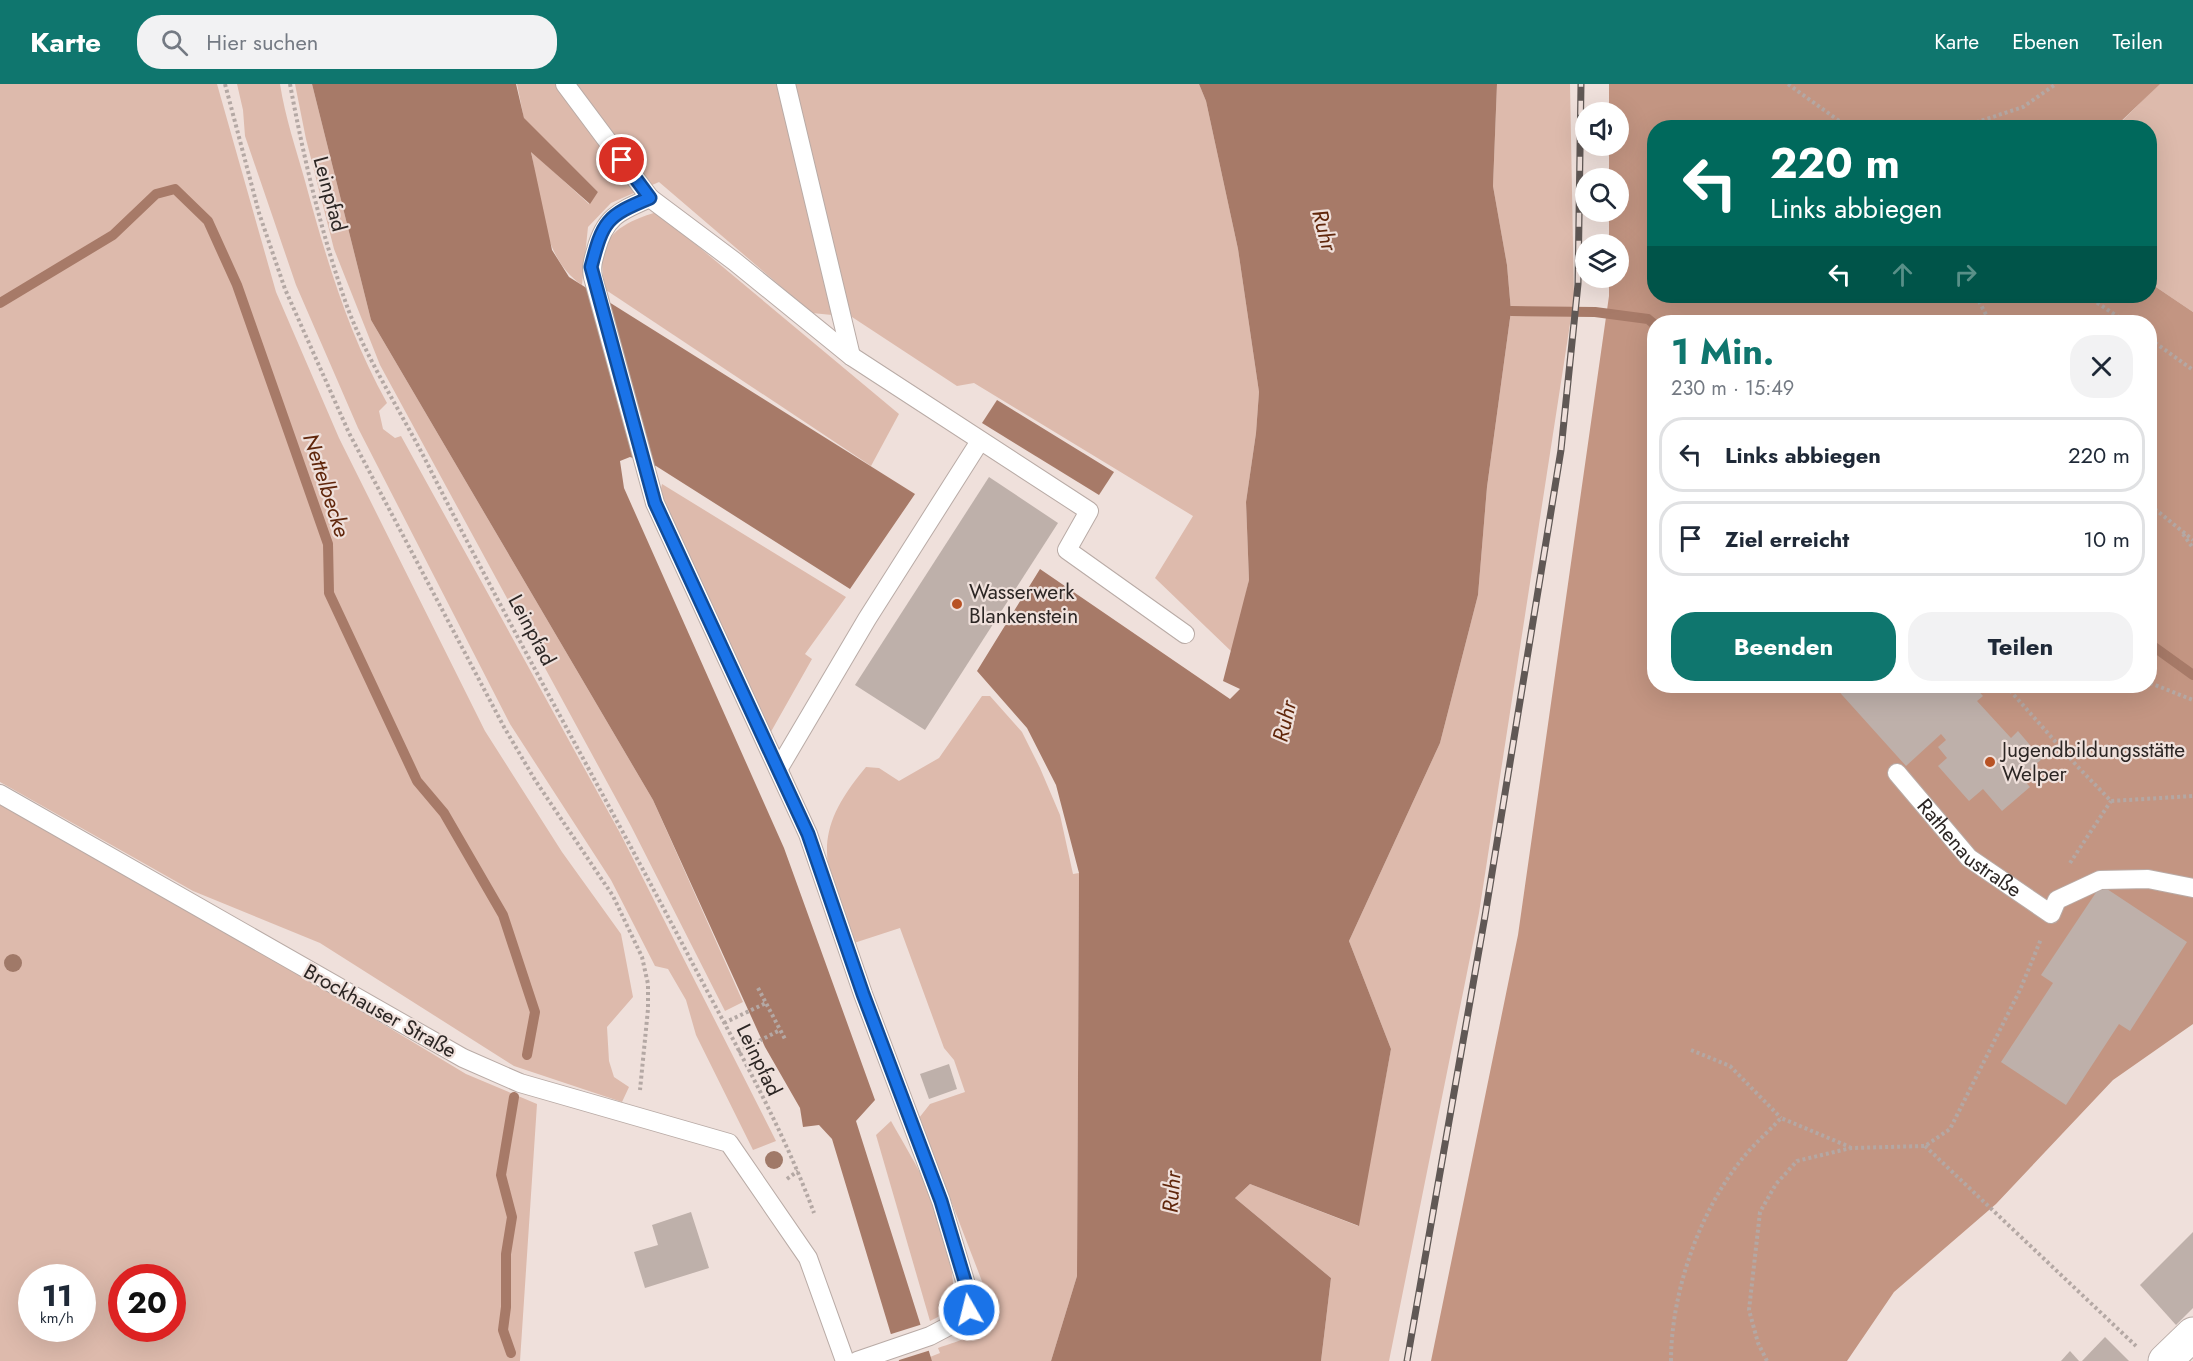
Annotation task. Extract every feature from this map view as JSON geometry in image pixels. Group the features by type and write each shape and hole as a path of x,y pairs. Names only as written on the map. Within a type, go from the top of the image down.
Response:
{"street":[{"path":"2154,1357 2193,1334"}],"lane":[{"path":"565,84 650,198 734,261 851,356 1089,511 1067,550 1185,634"},
{"path":"786,84 851,356"},
{"path":"650,198 613,216 600,232 591,267 655,503 808,834 863,994 933,1181 971,1301 968,1316 930,1336 857,1361"},
{"path":"779,768 867,619 980,441"},
{"name":"Rathenaustraße","path":"1897,773 1969,858 2054,907"},
{"name":"Brockhauser Straße","path":"0,794 463,1058 520,1083 729,1143 766,1194 807,1258 844,1361"},
{"path":"2054,907 2100,880 2148,879 2193,888"}],"path":[{"path":"225,84 259,213 285,289 349,433 504,727 535,780 613,896 642,957 648,984 648,1009 640,1082 641,1116"},
{"name":"Leinpfad","path":"290,84 301,141 329,252 372,367 410,429 456,521 724,1023 798,1170 787,1178"},
{"path":"1788,84 1838,120"},
{"path":"1983,120 2023,107 2056,84"},
{"path":"2098,303 2116,315"},
{"path":"2157,344 2193,370"},
{"path":"2157,511 2193,540"},
{"path":"2181,531 2193,548"},
{"path":"2157,686 2193,700"},
{"path":"2012,693 2111,801 2193,796"},
{"path":"2091,828 2111,801"},
{"path":"1767,1361 1758,1343 1749,1310 1760,1212 1776,1184 1797,1161 1851,1148 1925,1146 1950,1129 2020,990 2054,907"},
{"path":"758,988 785,1039"},
{"path":"724,1023 766,1003"},
{"path":"738,1052 781,1030"},
{"path":"1691,1050 1730,1066 1781,1118 1851,1148"},
{"path":"1671,1361 1671,1327 1683,1270 1723,1185 1743,1158 1781,1118"},
{"path":"1925,1146 2154,1357"}],"shaded area":[{"path":"0,84 217,84 276,292 339,438 485,731 562,852 621,934 633,997 607,1027 609,1061 614,1077 629,1087 622,1102 514,1066 320,943 193,891 0,782"},
{"path":"237,84 280,84 291,133 339,295 373,377 387,403 379,411 383,429 395,438 401,436 620,833 776,1141 753,1150 696,1035 686,1000 668,969 655,966 611,880 510,724 358,428 296,285 245,136 243,110"},
{"path":"295,84 312,84 371,320 653,800 743,1002 725,1011 631,826 380,365 334,249 306,139"},
{"path":"517,84 1199,84 1206,101 1238,249 1259,392 1256,433 1246,502 1249,580 1233,653 1155,578 1193,516 974,383 957,386 852,317 812,313 659,182 611,203 588,227 582,285 568,273 550,243 540,206 531,151 589,204 598,192 524,119"},
{"path":"1497,84 1570,84 1574,298 1479,913 1389,1361 1321,1361 1331,1278 1235,1198 1250,1184 1358,1226 1391,1049 1349,941 1440,743 1478,595 1487,487 1511,311 1507,265 1493,186"},
{"path":"1609,84 2160,84 2122,120 1647,120 1647,303 2157,303 2157,288 2193,312 2193,1024 2113,1080 1996,1204 1894,1292 1847,1361 1431,1361 1518,935 1609,288 1629,288 1629,234 1609,234 1609,222 1629,222 1629,168 1609,168 1609,156 1629,156 1629,102 1609,102"},
{"path":"2159,84 2193,84 2193,312 2157,288 2157,120 2123,120"},
{"path":"657,212 899,414 871,466 606,290 602,259 610,238 629,223"},
{"path":"662,484 846,597 805,654 812,659 768,737 659,497"},
{"path":"982,696 990,696 1022,732 1060,815 1073,874 1079,873 1077,1276 1051,1361 932,1361 930,1357 940,1353 938,1348 977,1332 992,1312 919,1118 930,1104 965,1092 954,1060 944,1048 900,928 854,943 829,872 827,852 829,833 835,813 866,767 879,768 899,781 939,758"},
{"path":"0,804 313,982 466,1074 537,1104 520,1361 0,1361"},
{"path":"891,1121 929,1191 943,1231 951,1264 953,1293 951,1304 945,1312 930,1321 876,1135"}],"water":[{"path":"312,84 516,84 524,118 598,192 590,204 531,152 552,250 569,277 915,494 850,589 656,466 630,457 620,461 624,488 784,848 875,1100 856,1121 932,1361 899,1361 832,1139 819,1125 803,1127 800,1108 765,1047 653,800 371,320"},
{"name":"Ruhr","path":"1199,84 1497,84 1493,186 1507,265 1511,311 1487,487 1478,595 1440,743 1349,941 1391,1049 1359,1226 1250,1184 1235,1198 1331,1278 1321,1361 1051,1361 1077,1276 1079,873 1056,785 1027,728 977,671 1040,569 1230,699 1240,689 1223,681 1249,580 1246,502 1256,433 1259,392 1238,249 1206,101"},
{"path":"997,400 1114,472 1099,495 982,423"}],"pier":[{"path":"923,1324 931,1350 896,1361 888,1335"}],"building":[{"name":"Wasserwerk Blankenstein","path":"989,477 1058,523 925,730 855,685"},
{"path":"1840,693 1980,693 1983,696 1977,701 2011,738 2018,731 2042,759 2021,777 2030,787 2002,811 1983,789 1969,801 1938,766 1947,758 1938,747 1946,740 1941,734 1906,766"},
{"path":"2101,885 2187,942 2130,1031 2119,1024 2066,1105 2001,1062 2053,983 2041,975"},
{"path":"949,1064 957,1089 929,1099 920,1074"},
{"path":"691,1212 709,1268 645,1288 634,1252 658,1245 652,1225"},
{"path":"2193,1232 2193,1308 2176,1325 2140,1285"},
{"path":"2105,1337 2129,1361 2082,1361"},
{"path":"2070,1351 2079,1361 2061,1361"}],"waterway":[{"name":"Nettelbecke","path":"0,303 113,235 156,194 175,189 208,221 237,285 328,544 329,593 417,781 444,813 503,915 535,1012 527,1055"},
{"path":"1511,311 1595,312 1647,319"},
{"path":"2157,649 2193,675"},
{"name":"Nettelbecke","path":"511,1353 503,1330 506,1307 506,1254 512,1217 501,1175 514,1097"}],"railway":[{"path":"1407,1361 1485,916 1561,450 1578,284 1581,84"}],"place":[{"name":"Wasserwerk Blankenstein","path":"957,604"},
{"name":"Jugendbildungsstätte Welper","path":"1990,762"}],"route":[{"path":"622,160 650,198 625,208 613,216 600,232 591,267 655,503 808,834 863,994 941,1201 971,1301 969,1310"}]}
